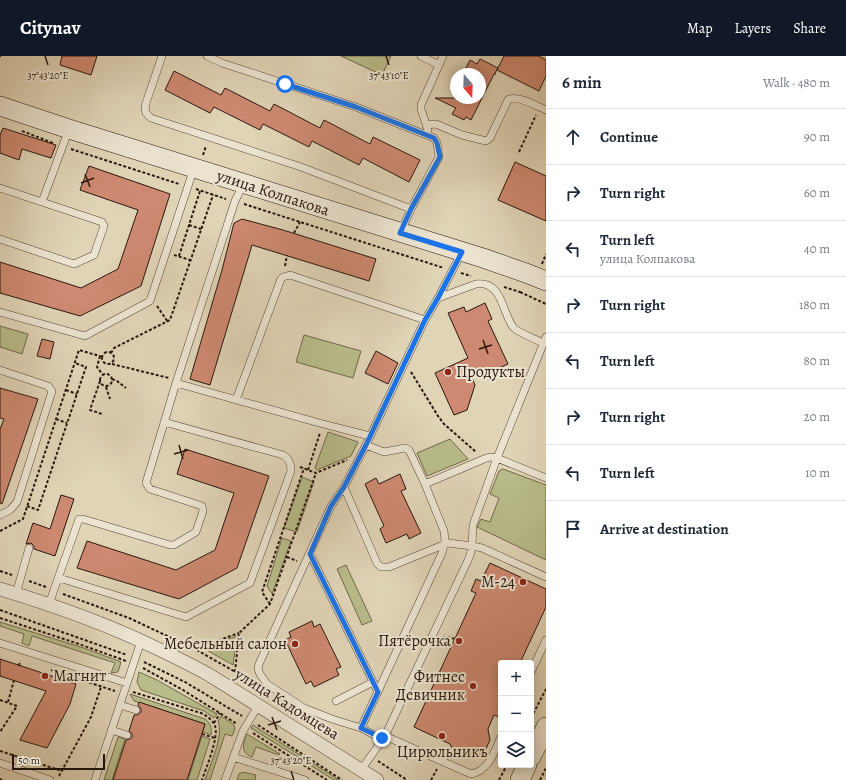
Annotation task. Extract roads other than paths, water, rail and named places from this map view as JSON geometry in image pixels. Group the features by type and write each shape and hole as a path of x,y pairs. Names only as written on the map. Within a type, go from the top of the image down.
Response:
{"street":[{"name":"улица Колпакова","path":"0,106 66,137 194,168 462,252 546,281"},
{"name":"улица Кадомцева","path":"0,589 49,604 114,629 201,670 377,780"},
{"path":"534,751 546,727"},
{"path":"520,780 526,768"}],"lane":[{"path":"162,56 145,106 146,113 151,118 301,167 411,209"},
{"path":"207,56 222,63 356,107 434,138 437,143 440,157 411,209 400,233"},
{"path":"421,56 439,65"},
{"path":"430,136 421,105 443,56"},
{"path":"426,125 436,124 462,135 486,141 490,138 510,98 516,98 543,108"},
{"path":"42,202 66,137"},
{"path":"0,312 85,336 148,302 151,299 194,168"},
{"path":"49,604 78,521 81,519 170,546 196,532 203,511 202,506 150,489 146,483 235,201 244,183"},
{"path":"0,188 103,223 104,227 94,255 74,264 0,239"},
{"path":"462,252 425,320 366,445 344,487 331,506 259,664 260,674 267,684 304,708 361,728 468,773 479,772 484,769 498,743"},
{"path":"236,400 280,279 283,277 290,275 425,320"},
{"path":"361,770 383,737 470,556 473,525 496,458 545,340 514,328 498,294 489,285 476,284 438,298"},
{"path":"0,370 48,386 52,391 17,502 10,510 0,515"},
{"path":"177,381 236,400 370,436"},
{"path":"59,578 184,616 189,616 250,583 291,470 287,458 283,455 164,422"},
{"path":"361,728 442,553 444,544 444,530 411,452 407,448 384,452 366,445"},
{"path":"425,484 490,457 546,478"},
{"path":"344,487 377,563 381,567 389,568 444,544 452,543 482,548 546,577"},
{"path":"16,594 30,548"},
{"path":"310,554 378,692"},
{"path":"534,666 546,640"},
{"path":"95,780 142,641"},
{"path":"0,642 125,689"},
{"path":"336,701 373,682"},
{"path":"120,705 136,710"},
{"path":"225,780 232,757 244,728 258,706"},
{"path":"111,730 128,735"},
{"path":"232,757 305,780"},
{"path":"0,764 50,780"}],"place":[{"name":"Продукты","path":"448,372"},
{"name":"М-24","path":"523,582"},
{"name":"Пятёрочка","path":"459,641"},
{"name":"Мебельный салон","path":"295,644"},
{"name":"Магнит","path":"45,676"},
{"name":"Фитнес Девичник","path":"473,686"},
{"name":"Цирюльникъ","path":"442,736"}]}
